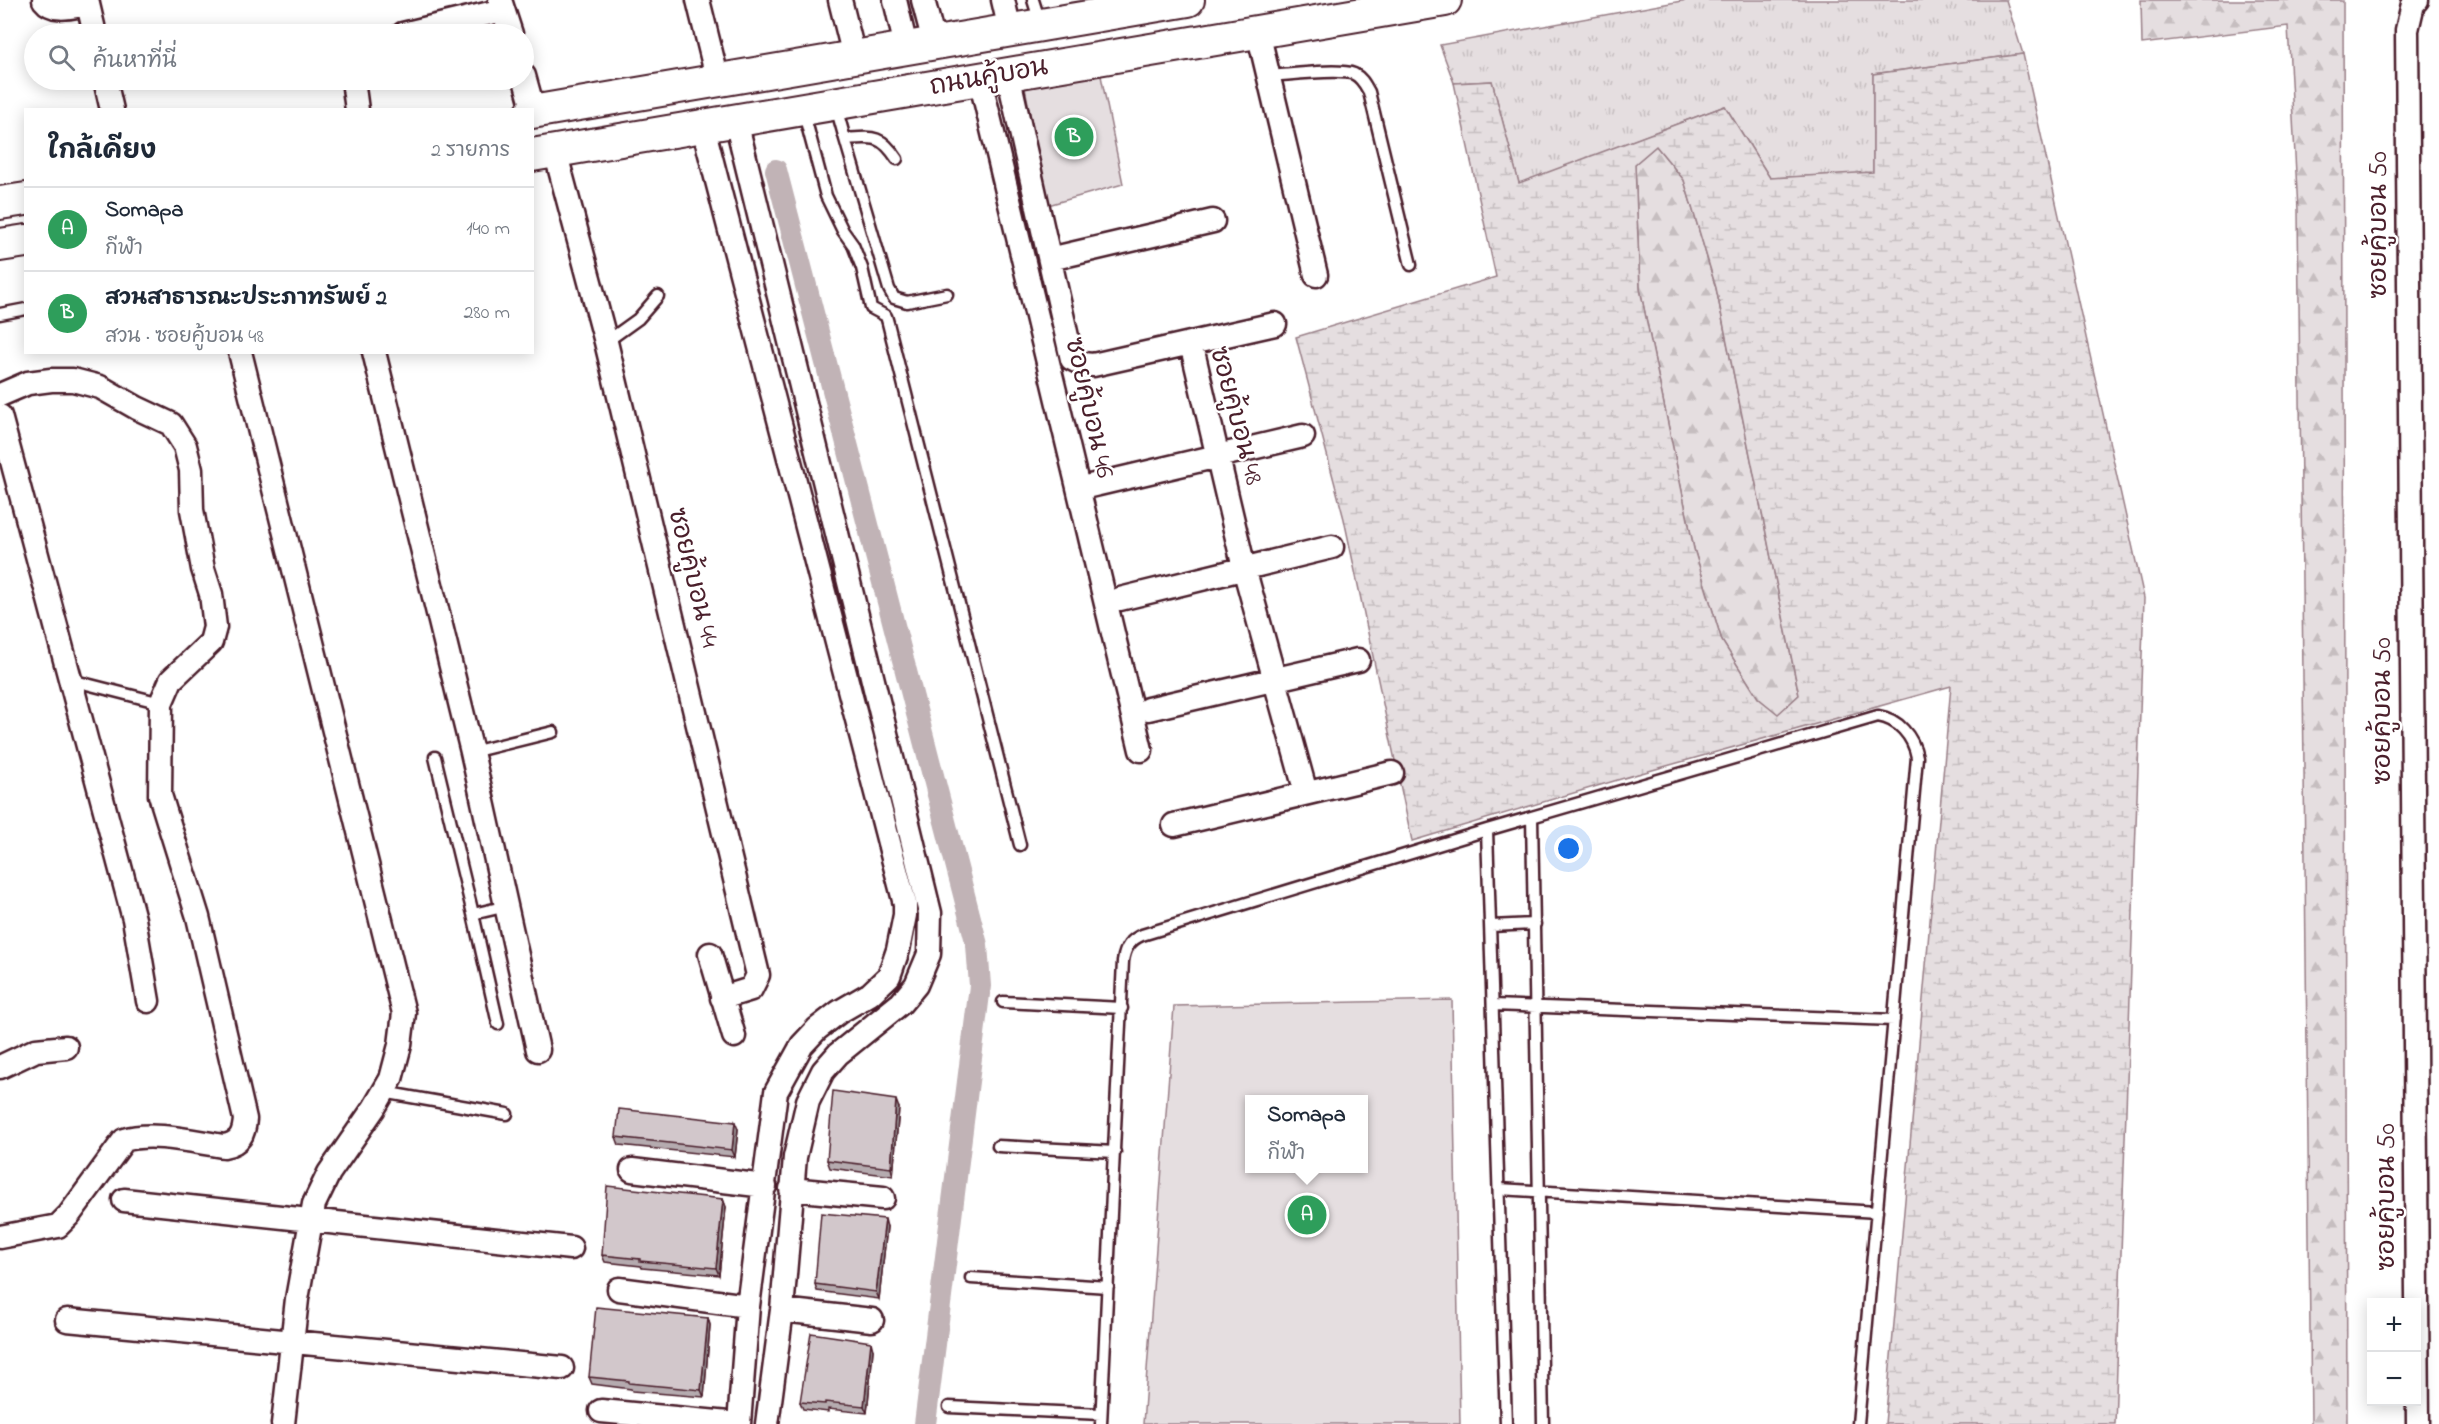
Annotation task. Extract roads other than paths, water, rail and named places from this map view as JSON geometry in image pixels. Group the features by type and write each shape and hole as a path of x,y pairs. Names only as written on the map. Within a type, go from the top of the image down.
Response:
{"main road":[{"name":"ถนนคู้บอน","path":"534,112 1010,30 1037,13 1093,12 1188,0"},
{"name":"ถนนคู้บอน","path":"544,153 1445,0"},
{"path":"0,203 24,198"},
{"path":"0,245 24,241"}],"street":[{"path":"44,0 48,6 54,8 87,2 92,24"},
{"path":"698,0 718,81"},
{"path":"840,0 854,56"},
{"path":"895,0 920,45"},
{"path":"920,45 923,0"},
{"path":"1003,0 1010,30"},
{"name":"ซอยคู้บอน 50","path":"2418,0 2411,10 2407,30 2418,1424"},
{"path":"437,24 502,5 508,24"},
{"path":"1258,32 1316,274"},
{"name":"ซอยคู้บอน 48","path":"994,77 1050,259 1072,359 1093,365 1191,344 1244,568 1305,793"},
{"name":"ซอยคู้บอน 46","path":"994,77 1141,750"},
{"path":"107,90 112,108"},
{"path":"354,90 357,108"},
{"path":"528,90 532,108"},
{"path":"736,121 930,913 929,954 916,985 901,1003 838,1054 823,1071 808,1101 791,1189 782,1310 767,1424"},
{"path":"601,1411 739,1424 748,1306 776,1092 802,1045 817,1029 839,1012 870,994 889,976 894,965 905,915 891,850 703,127"},
{"name":"ซอยคู้บอน 44","path":"544,153 606,342 758,975 751,989 722,998"},
{"path":"1050,259 1213,221"},
{"path":"1191,344 1275,324"},
{"path":"240,354 404,1013 400,1045 391,1079 328,1173 314,1204 297,1299 283,1424"},
{"path":"374,354 472,752 538,1050"},
{"path":"0,395 28,383 51,380 73,380 100,387 171,424 185,446 191,470 192,510 203,569 211,594 215,627 211,642 171,680 161,703 160,795 198,917 245,1119 244,1131 234,1144 225,1146 152,1137 124,1140 69,1215 58,1226 0,1237"},
{"path":"0,416 134,919 148,1001"},
{"path":"1090,486 1303,436"},
{"path":"1120,599 1332,547"},
{"path":"1148,709 1358,660"},
{"path":"1174,825 1392,773"},
{"path":"905,915 930,913"},
{"path":"710,954 734,1036"},
{"path":"0,1067 36,1050 66,1047"},
{"path":"632,1170 765,1186"},
{"path":"791,1189 883,1198"},
{"path":"124,1200 571,1248"},
{"path":"619,1289 748,1306"},
{"path":"782,1310 872,1320"},
{"path":"67,1320 562,1368"}],"lane":[{"path":"1269,76 1339,72 1353,74 1361,79 1369,92 1411,265"},
{"path":"836,104 889,289 894,298 907,302 947,294"},
{"path":"803,110 826,196 843,231 853,245 862,268 871,308 886,316 1020,845"},
{"path":"845,140 876,138 884,141 897,159"},
{"path":"606,342 638,319 658,296"},
{"path":"0,314 24,309"},
{"path":"71,680 161,703"},
{"path":"949,1407 1101,1419 1124,956 1128,944 1138,936 1532,816 1878,716 1892,721 1910,737 1917,757 1858,1424"},
{"path":"472,752 553,732"},
{"path":"435,757 498,1024"},
{"path":"1532,816 1543,1424"},
{"path":"1487,830 1506,1424"},
{"path":"473,914 507,906"},
{"path":"1491,926 1535,924"},
{"path":"1003,1002 1122,1008"},
{"path":"1493,1005 1894,1020"},
{"path":"383,1092 507,1114"},
{"path":"998,1146 1115,1152"},
{"path":"1499,1189 1877,1212"},
{"path":"971,1278 1108,1287"}],"waterway":[{"path":"776,170 977,945 980,986 925,1424"}],"place":[{"name":"สวนสาธารณะประภาทรัพย์ 2","path":"1074,137"},
{"name":"Somapa","path":"1307,1215"}]}
